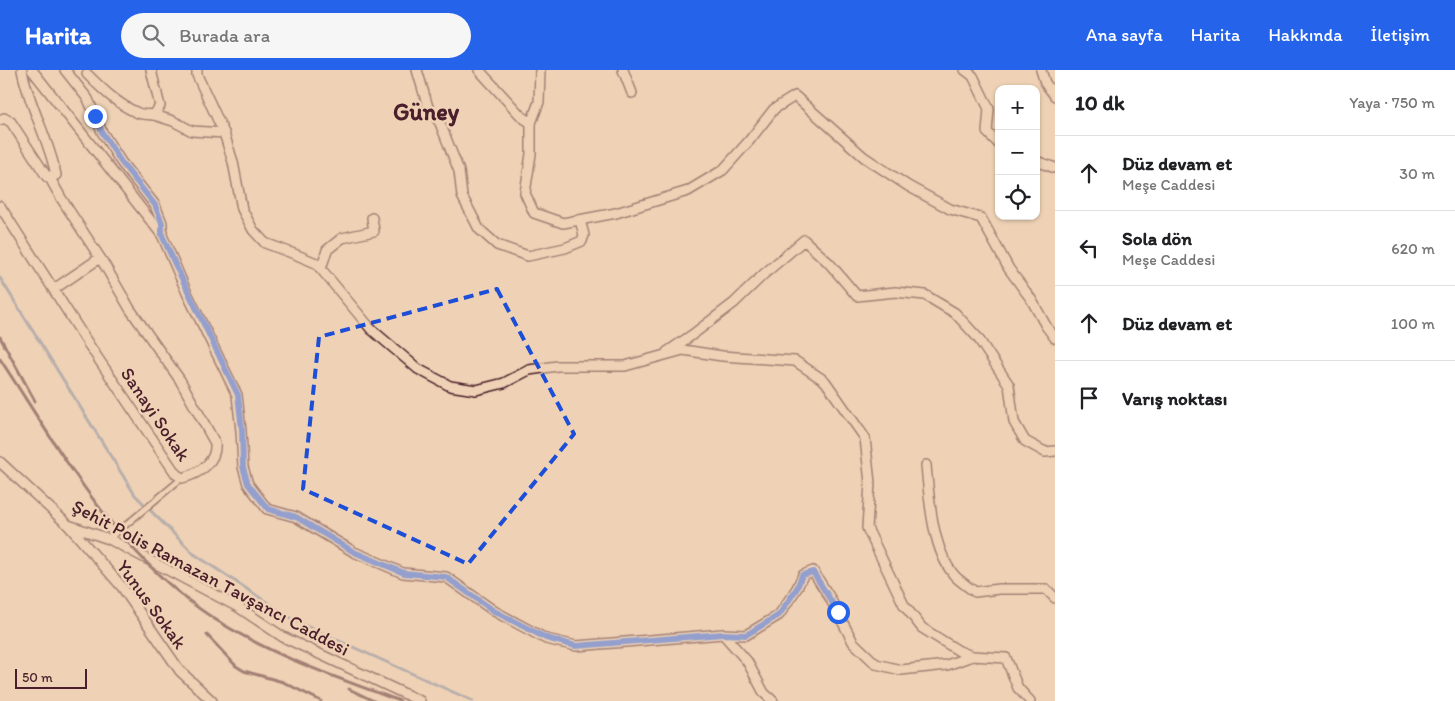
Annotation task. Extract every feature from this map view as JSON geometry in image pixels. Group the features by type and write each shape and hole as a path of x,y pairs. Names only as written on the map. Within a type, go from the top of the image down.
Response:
{"street":[{"name":"Sanayi Sokak","path":"0,120 4,118 12,122 47,177 56,175 53,161 25,86 22,70"},
{"path":"32,70 162,235 187,293 238,395 242,430 243,467 248,484 268,509 296,517 354,552 404,573 446,577 494,611 546,638 576,646 723,634 746,635 779,615 797,588 802,575 813,572 830,598 853,642 876,664 901,670 947,665 972,656"},
{"path":"65,70 88,99 102,132 121,162 155,205 162,223 162,235"},
{"path":"151,70 160,106 154,115"},
{"path":"197,70 197,75 224,133 233,162 242,209 254,230 265,243 298,254 316,263 371,329 418,369 450,386 476,390 504,383 529,370 557,366 625,366 683,350 722,356 795,361 825,381 865,438 870,484 867,528 904,605 922,628 959,651 972,656 1006,658 1018,688 1030,701"},
{"path":"417,70 428,107 440,123 459,171 462,196 472,218 485,234 497,245 528,256 565,248 582,241 584,235 580,220"},
{"path":"479,70 522,117 531,123"},
{"path":"540,70 539,102 531,123 531,154 525,193 534,212 563,223 616,212 688,191 723,170 774,109 795,96 864,157 908,186 950,209 982,218 1009,269 1031,298 1046,326 1055,338"},
{"path":"623,70 632,93"},
{"path":"965,70 973,76 989,109 987,132 995,140"},
{"path":"1041,70 1045,83 1055,96"},
{"path":"75,83 89,72 103,90 139,113 173,121 192,131 224,133"},
{"path":"1040,162 1055,168"},
{"name":"Sanayi Sokak","path":"0,206 176,474 182,478 193,476 213,458 216,451 215,443 180,380 130,309 61,198 51,180 51,176"},
{"path":"320,268 327,250 342,238 374,231 372,218"},
{"path":"658,357 692,335 734,302 804,240 829,263 857,296 895,292 925,295 955,313 978,338 1008,385 1014,422 1025,441 1045,452 1055,451"},
{"path":"54,289 100,258"},
{"name":"Şehit Polis Ramazan Tavşancı Caddesi","path":"0,462 68,525 109,539 238,607 283,637 420,701"},
{"path":"926,465 931,514 942,553 954,575 975,592 999,589 1046,589 1055,598"},
{"name":"Yunus Sokak","path":"68,525 122,586 180,671 212,701"},
{"path":"723,634 748,661 764,693 773,701"}],"lane":[{"path":"109,539 182,478"}],"highlighted area":[{"path":"497,289 574,434 468,564 303,489 319,337"}],"waterway":[{"path":"0,278 135,495 194,554 295,621 473,701"}],"railway":[{"path":"0,337 35,401"},
{"path":"0,359 94,500 148,564 179,593 213,618 257,643 304,665 400,701"},
{"path":"207,635 236,666 244,671 283,682 321,701"},
{"path":"349,689 374,701"}],"district":[{"name":"Güney","path":"426,112"}],"route":[{"path":"95,116 102,132 121,162 155,205 162,223 162,235 187,293 238,395 242,430 243,467 248,484 268,509 296,517 354,552 404,573 446,577 494,611 546,638 576,646 723,634 746,635 779,615 797,588 802,575 813,572 838,612"}]}
